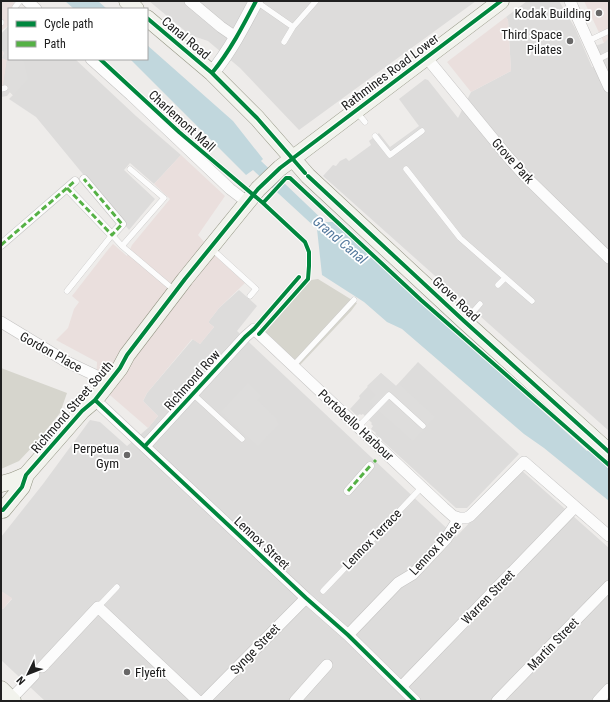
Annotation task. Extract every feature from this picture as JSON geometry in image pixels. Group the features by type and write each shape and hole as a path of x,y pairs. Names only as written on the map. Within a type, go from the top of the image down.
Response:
{"main road":[{"path":"127,1 135,8"},
{"name":"Rathmines Road Lower","path":"258,189 286,163 360,116 426,57 501,1"},
{"name":"Canal Road","path":"148,19 212,73 257,118 286,163"},
{"name":"Grove Road","path":"286,163 308,176 464,321 609,452"},
{"name":"Richmond Street South","path":"1,510 3,510 22,487 11,483 82,411 95,400 175,292 258,189"},
{"name":"Richmond Street South","path":"82,411 90,395 116,364 127,355"}],"street":[{"path":"27,1 35,8"},
{"path":"190,1 220,27 237,38"},
{"path":"212,73 237,38 256,1"},
{"path":"570,1 609,87"},
{"name":"Grove Park","path":"426,57 525,176 609,258"},
{"name":"Charlemont Mall","path":"91,60 224,184 247,202"},
{"path":"67,188 112,235 122,224 84,179"},
{"path":"1,245 75,181"},
{"name":"Gordon Place","path":"1,323 67,362 103,379"},
{"name":"Portobello Harbour","path":"254,329 453,516 459,518"},
{"name":"Richmond Row","path":"145,446 254,329"},
{"name":"Lennox Street","path":"95,400 306,598 348,635 415,701"},
{"name":"Lennox Place","path":"348,635 398,583 413,574 446,539 459,518 466,518 470,516 524,462 575,507"},
{"path":"348,491 373,463"},
{"path":"575,507 609,536"},
{"name":"Warren Street","path":"401,687 575,507"},
{"name":"Martin Street","path":"497,701 609,586"},
{"name":"Synge Street","path":"204,701 306,598"},
{"path":"42,667 98,607 198,701"},
{"path":"295,701 327,665"},
{"path":"8,696 34,676"},
{"path":"598,701 609,690"}],"lane":[{"path":"15,7 20,1"},
{"path":"256,1 293,27"},
{"path":"284,42 293,27 316,1"},
{"path":"588,41 609,31"},
{"path":"597,60 609,54"},
{"path":"376,136 390,155 422,131"},
{"path":"122,246 164,198 130,169"},
{"path":"406,169 460,238 532,301"},
{"path":"67,291 112,235 122,246 175,292"},
{"path":"211,247 256,289 250,296"},
{"path":"498,286 505,278"},
{"path":"293,366 354,300"},
{"path":"464,321 480,304"},
{"path":"193,394 242,439"},
{"path":"358,427 389,395 423,426"},
{"name":"Lennox Terrace","path":"323,591 422,487"},
{"path":"98,607 117,587"}],"shaded area":[{"path":"1,1 12,1 20,8 8,8 8,26 1,31"},
{"path":"149,1 476,1 299,130 240,68 208,41 190,35"},
{"path":"527,1 559,1 575,28 592,67 606,69 609,67 609,431 323,176 333,165 336,166 340,161 346,158 349,161 371,145 369,141 379,133 390,147 419,126 399,99 425,79 428,80 458,118 471,92 511,71 508,20 506,17"},
{"name":"Kodak Building","path":"584,1 609,1 609,67 604,43"},
{"path":"506,17 508,20 511,71 471,92 447,62"},
{"path":"8,26 8,60 76,60 136,116 181,155 154,184 130,163 124,170 155,199 129,230 36,117 9,99 13,95 10,92 7,96 1,97 4,52 1,51 1,34"},
{"path":"609,38 609,67 606,69 595,46 604,43"},
{"path":"7,46 8,60 22,60 24,62 28,79 13,95 3,86 7,60 2,58"},
{"path":"1,51 4,52 2,58 7,60 3,86 1,86"},
{"path":"181,155 225,196 198,235 222,262 245,283 219,308 209,321 209,323 214,327 200,344 192,339 147,393 143,401 158,416 148,428 96,383 97,362 56,340 68,328 74,309 79,302 72,296 107,251 113,244 127,256 132,245 170,199 154,184"},
{"path":"318,279 357,303 300,365 265,332 311,280"},
{"path":"239,290 257,306 237,331 456,537 520,469 609,548 609,701 45,701 1,660 1,608 3,609 12,599 1,591 1,537 43,484 90,420 100,422 127,446 148,428 158,416 143,401 147,393 193,339 200,344 214,327 209,323 209,321 219,308"},
{"path":"418,362 519,454 467,508 456,508 375,434 376,433 371,429 373,426 371,424 372,423 363,414 357,416 350,409 360,398 359,396 381,373 396,386"},
{"path":"1,368 67,393 60,413 36,443 19,461 1,469"},
{"path":"381,373 396,386 399,384 435,417 413,441 369,402 376,395 367,386"},
{"path":"248,383 261,396 257,400 277,419 276,420 279,424 258,446 221,412"},
{"path":"1,591 12,598 3,609 1,608"}],"water":[{"path":"65,1 98,1 106,8 73,8"},
{"name":"Grand Canal","path":"148,46 233,121 263,159 261,161 325,222 333,222 587,451 589,450 609,469 609,501 544,448 524,434 402,329 387,322 364,302 322,275 317,229 253,170 246,175 131,60 148,60"}],"marked path":[{"path":"67,188 112,235 122,224 84,179"},
{"path":"1,245 75,181"},
{"path":"348,491 370,466"}],"cycle path":[{"path":"212,73 219,65 256,1"},
{"path":"1,510 3,510 22,487 26,475 82,411 95,400 185,279 258,189 280,168 501,1"},
{"path":"148,19 212,73 257,118 305,173"},
{"path":"101,60 179,132 263,203 305,242 309,252 308,279 259,334"},
{"path":"308,176 464,321 609,452"},
{"path":"263,203 286,178 290,178 421,300 609,465"},
{"path":"145,446 254,329 299,277"},
{"path":"95,400 306,598 348,635 415,701"}],"place":[{"name":"Kodak Building","path":"599,13"},
{"name":"Third Space Pilates","path":"570,41"},
{"name":"Perpetua Gym","path":"127,455"},
{"name":"Flyefit","path":"127,672"}]}
